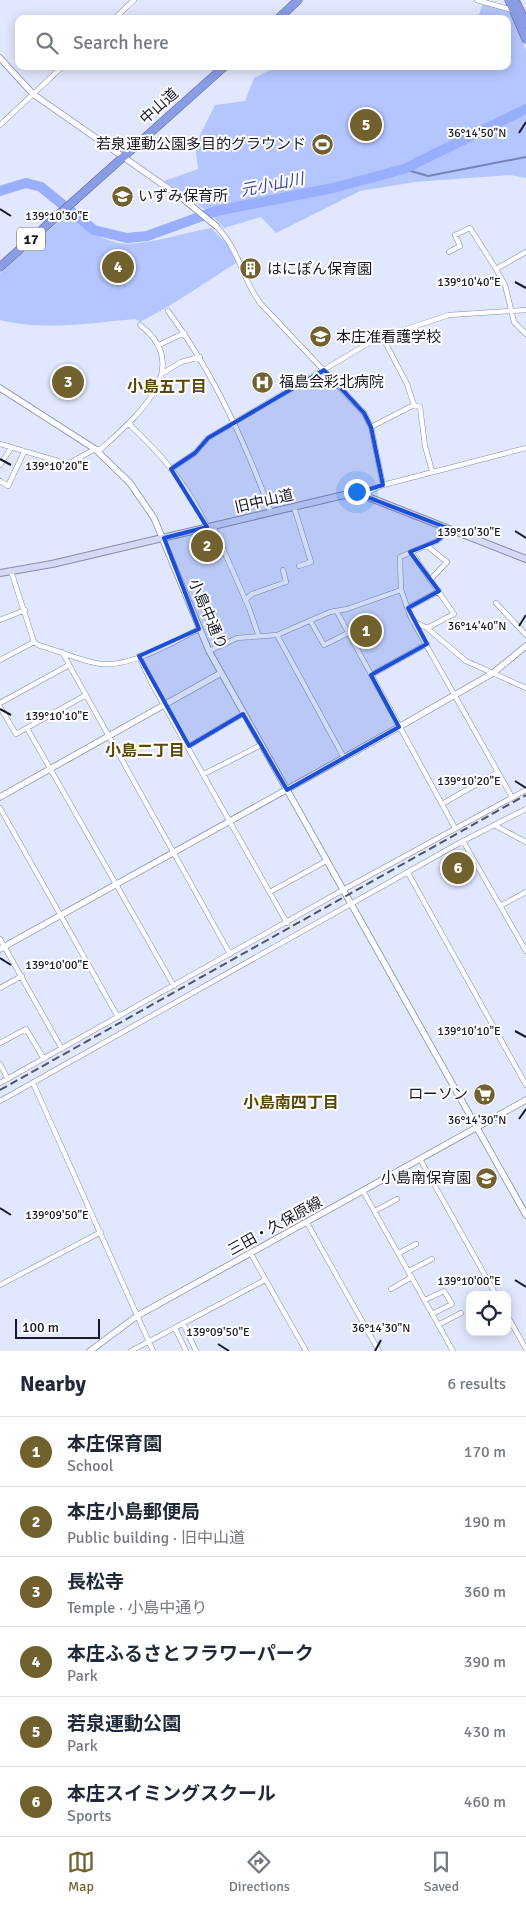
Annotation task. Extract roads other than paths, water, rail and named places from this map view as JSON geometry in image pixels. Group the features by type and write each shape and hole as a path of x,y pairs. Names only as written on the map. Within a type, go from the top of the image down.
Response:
{"highway":[{"path":"282,15 298,0"},
{"path":"509,0 520,11 526,39"},
{"path":"515,0 526,23"},
{"name":"中山道","path":"0,267 221,70"}],"main road":[{"name":"旧中山道","path":"0,572 52,564 344,495 368,497 526,559"}],"street":[{"path":"118,15 134,0"},
{"path":"477,0 520,11"},
{"path":"0,58 33,94 203,213 228,239 236,252 252,293 364,413 371,427 383,485"},
{"path":"0,125 59,70"},
{"path":"449,252 460,246 455,235 470,228 505,285 514,322 526,334"},
{"path":"496,269 526,252"},
{"path":"170,469 195,453 208,438 233,422 369,343 449,315 526,310"},
{"path":"168,311 200,357 251,458 271,513"},
{"path":"0,444 68,464 95,449 101,449 129,424 157,390 163,373 159,345 150,332 140,325"},
{"path":"159,345 184,333"},
{"path":"383,338 407,384 414,405"},
{"path":"163,373 181,362 200,357"},
{"name":"小島中通り","path":"0,388 95,449 130,483 154,518 164,538 199,629 221,673 0,797"},
{"path":"371,427 414,405 420,407 425,446 432,471"},
{"path":"129,424 170,469 210,526 245,600 259,637"},
{"path":"0,465 11,448"},
{"path":"368,497 370,491 383,485 526,448"},
{"path":"0,481 8,486 24,452"},
{"path":"294,507 311,562 299,566"},
{"path":"450,529 437,541 400,557 401,590 414,622 512,797"},
{"path":"427,546 447,562 431,579"},
{"path":"411,552 454,614 427,628"},
{"path":"245,600 252,594 286,582 283,570"},
{"path":"11,571 26,610 34,642 38,645 101,664 139,656 199,629"},
{"path":"209,651 236,638 277,635 311,622 330,612 337,612 401,590"},
{"path":"408,608 439,591"},
{"path":"496,603 526,635"},
{"path":"0,620 26,610"},
{"path":"337,612 455,828"},
{"path":"311,622 324,645 348,633"},
{"path":"414,622 427,628 466,661 526,688"},
{"path":"277,635 342,756"},
{"path":"0,660 34,642"},
{"path":"371,675 427,644"},
{"path":"2,947 175,852 229,820 287,790 342,756 399,727 493,673 526,646"},
{"path":"62,652 175,852 230,954"},
{"path":"139,656 164,705 287,923"},
{"path":"69,665 0,705 2,717 16,734 86,695"},
{"path":"221,673 526,1215"},
{"path":"188,746 243,714"},
{"path":"28,728 174,986"},
{"path":"204,774 261,745"},
{"path":"442,804 498,772"},
{"path":"0,1083 343,890 526,790"},
{"path":"0,808 118,1017"},
{"path":"0,1101 351,903 463,841 526,809"},
{"path":"494,825 526,842"},
{"path":"463,841 526,951"},
{"path":"270,892 326,861"},
{"path":"408,873 526,1085"},
{"path":"500,906 526,892"},
{"path":"0,939 2,947 22,976 62,1049"},
{"path":"0,988 22,976"},
{"path":"0,1043 26,1028 44,1059"},
{"path":"0,1064 8,1079"},
{"path":"33,1083 153,1351"},
{"name":"三田・久保原線","path":"90,1351 137,1316 307,1224 526,1100"},
{"path":"420,1159 494,1291"},
{"path":"363,1191 453,1351"},
{"path":"375,1211 397,1199"},
{"path":"307,1224 379,1351"},
{"path":"0,1286 101,1232"},
{"path":"399,1253 416,1244"},
{"path":"251,1254 306,1351"},
{"path":"409,1271 432,1258"},
{"path":"391,1289 412,1277"},
{"path":"130,1351 265,1280"},
{"path":"425,1300 444,1291 452,1304 432,1314"},
{"path":"438,1324 460,1313"},
{"path":"511,1322 526,1349"},
{"path":"183,1323 196,1351"},
{"path":"175,1328 186,1351"}],"waterway":[{"name":"元小山川","path":"0,191 26,183 41,187 94,230 127,238 147,236 216,211 333,188 404,169 526,109"},
{"path":"404,169 428,176 526,157"}],"railway":[{"path":"0,1090 526,795"}],"place":[{"name":"若泉運動公園","path":"366,125"},
{"name":"若泉運動公園多目的グラウンド","path":"322,144"},
{"name":"いずみ保育所","path":"122,196"},
{"name":"本庄ふるさとフラワーパーク","path":"118,267"},
{"name":"はにぽん保育園","path":"251,269"},
{"name":"本庄准看護学校","path":"320,337"},
{"name":"長松寺","path":"68,382"},
{"name":"福島会彩北病院","path":"263,382"},
{"name":"本庄小島郵便局","path":"207,546"},
{"name":"本庄保育園","path":"366,631"},
{"name":"本庄スイミングスクール","path":"458,868"},
{"name":"ローソン","path":"484,1094"},
{"name":"小島南保育園","path":"487,1178"}],"district":[{"name":"小島五丁目","path":"167,387"},
{"name":"小島二丁目","path":"145,751"},
{"name":"小島南四丁目","path":"291,1103"}]}
